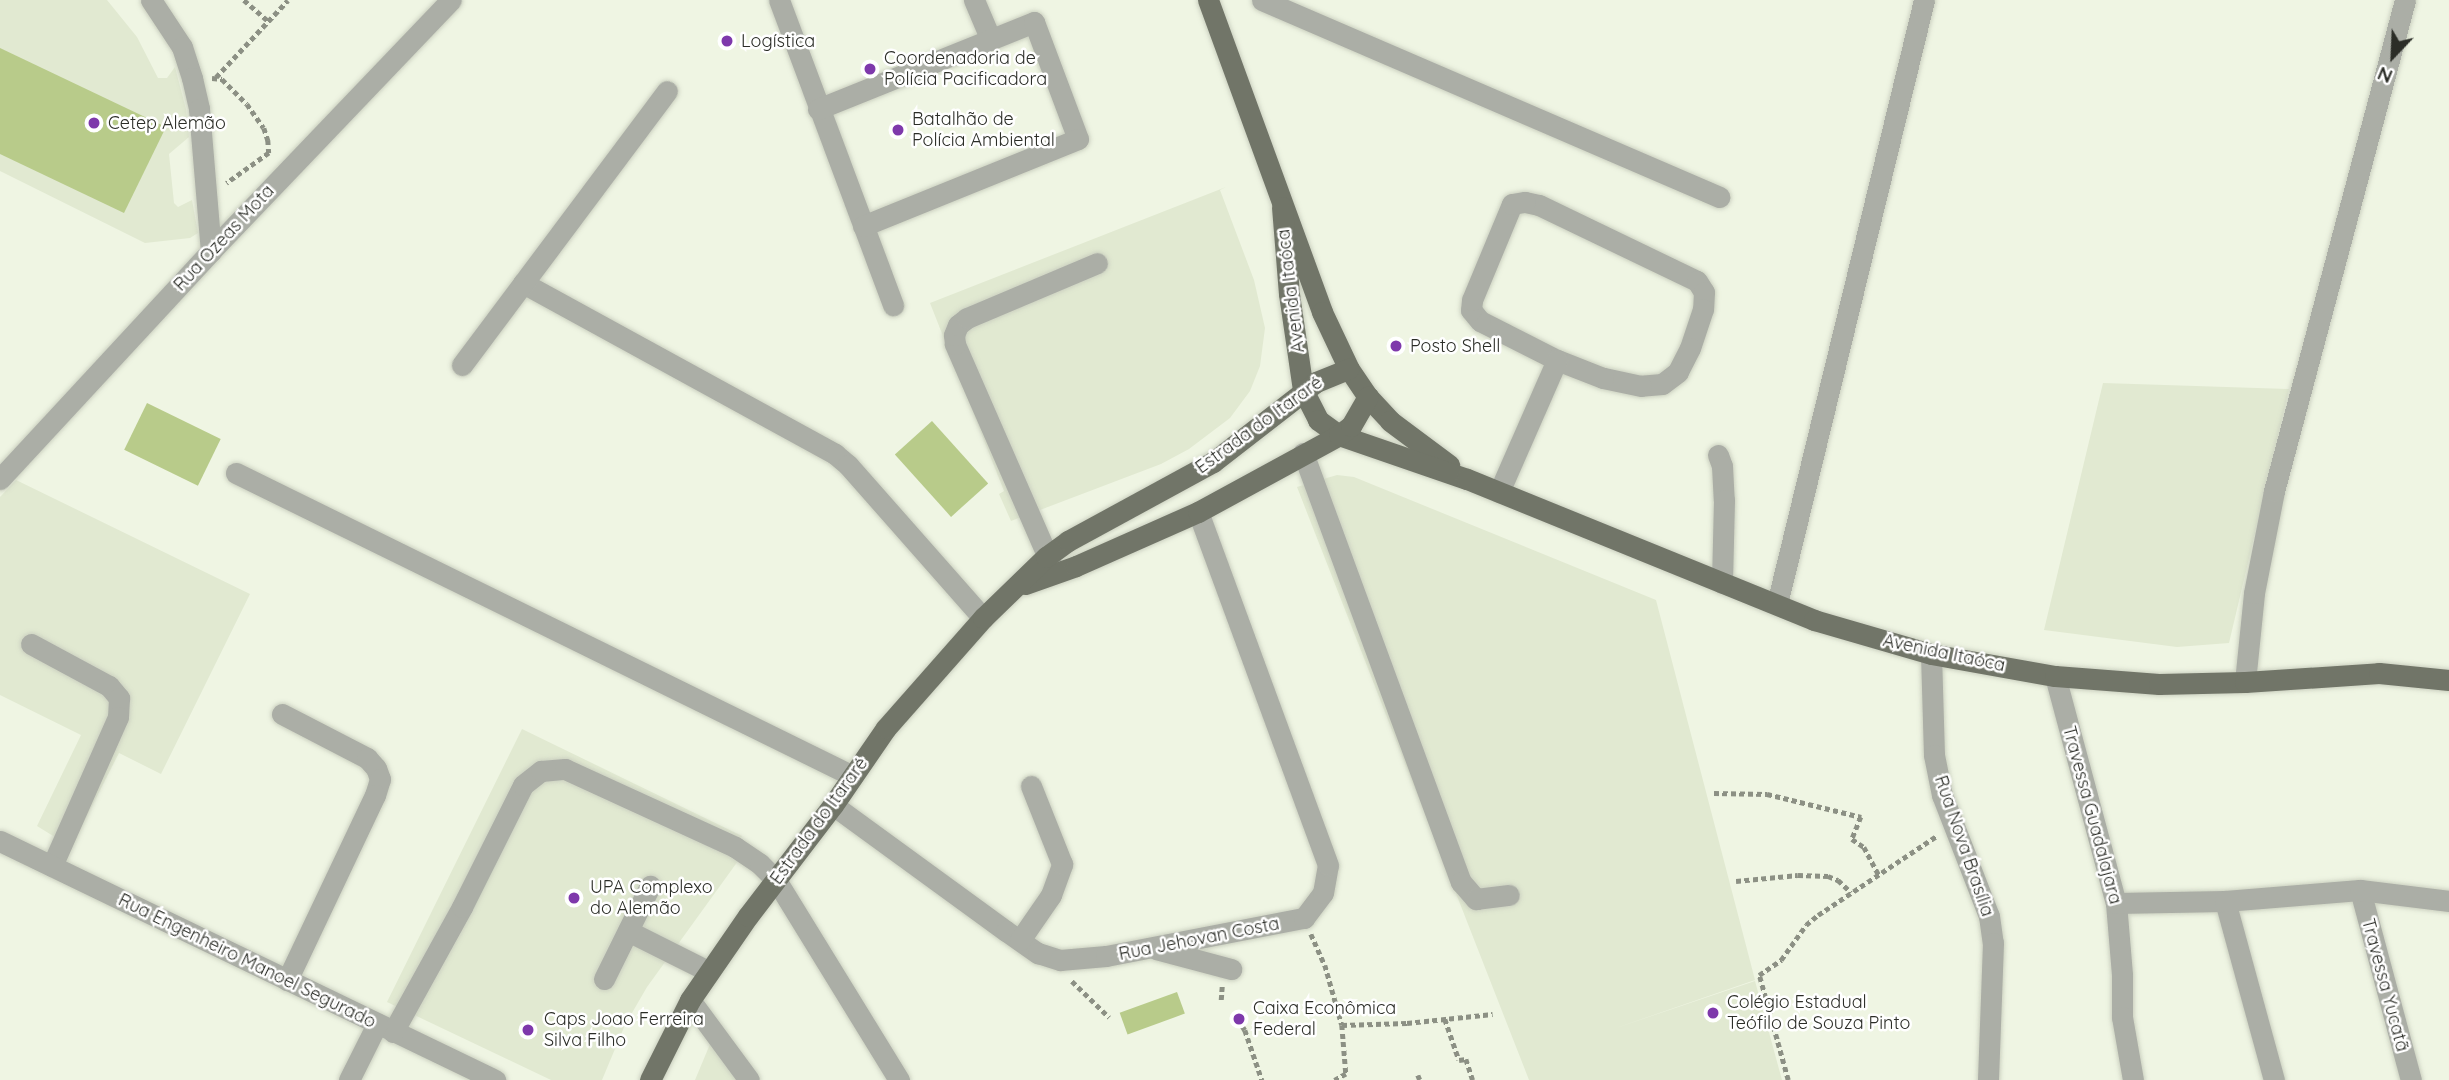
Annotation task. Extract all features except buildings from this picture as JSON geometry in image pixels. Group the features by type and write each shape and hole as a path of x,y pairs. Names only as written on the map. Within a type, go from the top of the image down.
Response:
{"main road":[{"name":"Avenida Itaóca","path":"1208,0 1322,312 1349,369"},
{"name":"Avenida Itaóca","path":"1282,207 1289,294 1303,390 1318,420 1339,435 1467,479 1836,627 1931,654 2055,676 2159,684 2245,682 2379,673 2449,680"},
{"name":"Estrada do Itararé","path":"650,1080 690,1000 708,971 833,805 886,728 983,618 1019,586 1051,565 1091,527 1213,462 1303,390 1324,377 1349,369"},
{"path":"1349,369 1368,397"},
{"name":"Avenida Itaóca","path":"1368,397 1390,421 1467,479"},
{"name":"Estrada do Itararé","path":"1051,565 1198,512 1339,435 1351,426 1368,397"}],"street":[{"path":"151,0 182,47 193,82 199,109 211,251"},
{"name":"Rua Ozeas Mota","path":"0,479 211,251 452,0"},
{"path":"779,0 893,305"},
{"path":"974,0 990,40"},
{"path":"1262,0 1720,197"},
{"path":"1777,604 1924,0"},
{"path":"2245,682 2254,593 2274,491 2406,0"},
{"path":"818,109 1034,22 1078,139 863,226"},
{"path":"462,365 667,90"},
{"path":"1512,204 1539,205 1697,281 1704,292 1703,309 1690,348 1678,372 1662,384 1641,386 1603,378 1557,360 1480,321 1471,310 1472,300 1512,204"},
{"path":"1051,565 955,344 954,335 958,325 967,318 1097,263"},
{"path":"523,283 843,460 983,618"},
{"path":"1499,492 1557,360"},
{"path":"1303,453 1461,882 1476,899 1509,895"},
{"path":"1717,455 1722,466 1724,500 1722,583"},
{"path":"236,473 853,776"},
{"name":"Rua Jehovan Costa","path":"833,805 1020,940 1047,956 1073,960 1151,948 1304,918 1323,893 1328,864 1198,512"},
{"path":"31,643 109,686 119,698 118,717 52,866"},
{"name":"Rua Nova Brasília","path":"1931,654 1934,755 1942,795 1989,916 1993,943 1988,1080"},
{"name":"Travessa Guadalajara","path":"2055,676 2116,903 2122,975 2122,1017 2133,1080"},
{"path":"282,714 367,758 376,768 380,779 375,796 287,980"},
{"path":"349,1080 462,907 523,785 541,771 558,768 575,771 736,847 760,864 776,880 899,1080"},
{"path":"1020,940 1051,895 1062,864 1031,786"},
{"name":"Rua Engenheiro Manoel Segurado","path":"0,841 495,1080"},
{"path":"604,979 650,886"},
{"path":"2116,903 2225,901 2360,890 2449,901"},
{"name":"Travessa Yucatã","path":"2360,890 2411,1080"},
{"path":"2225,901 2274,1080"},
{"path":"628,931 708,971"},
{"path":"1151,948 1231,970"},
{"path":"690,1000 749,1080"}],"path":[{"path":"216,78 288,0"},
{"path":"248,1 268,21"},
{"path":"193,82 222,79 239,95 264,128 269,153 206,197"},
{"path":"1714,793 1767,794 1860,817 1852,839 1864,847 1879,875"},
{"path":"1788,1080 1759,975 1781,961 1806,925 1818,915 1953,825"},
{"path":"1736,881 1798,874 1828,876 1838,880 1851,892"},
{"path":"1304,918 1325,965 1342,1025 1346,1074 1335,1080"},
{"path":"1047,956 1109,1017"},
{"path":"1342,1025 1493,1014"},
{"path":"1445,1018 1459,1060 1466,1059 1473,1080"},
{"path":"1233,1019 1238,1019 1245,1030 1262,1080"}],"shaded area":[{"name":"Cetep Alemão","path":"0,0 107,0 137,37 158,78 167,78 175,67 186,109 189,137 169,154 174,203 178,207 192,200 198,233 190,238 145,243 0,171"},
{"path":"1226,187 1220,190 1254,280 1265,328 1260,366 1250,391 1230,418 1189,449 1161,464 1011,521 999,494 1004,491 930,303"},
{"path":"2103,383 2289,389 2229,643 2177,647 2044,630"},
{"path":"1337,475 1354,477 1656,600 1755,980 1613,1029 1755,981 1782,1080 1529,1080 1297,487"},
{"path":"16,480 250,594 161,774 119,753 71,847 37,826 81,735 0,695 0,497"},
{"name":"UPA Complexo do Alemão","path":"522,729 742,836 730,856 738,861 647,987 625,1025 602,1080 551,1080 387,1002"},
{"path":"713,1037 742,1080 695,1080"}],"green space":[{"path":"0,48 166,127 124,213 0,154"},
{"path":"147,403 221,439 198,486 124,450"},
{"path":"932,421 988,483 951,517 895,454"},
{"path":"1177,992 1185,1014 1128,1034 1120,1013"}],"place":[{"name":"Logística","path":"727,41"},
{"name":"Coordenadoria de Polícia Pacificadora","path":"870,69"},
{"name":"Cetep Alemão","path":"94,123"},
{"name":"Batalhão de Polícia Ambiental","path":"898,130"},
{"name":"Posto Shell","path":"1396,346"},
{"name":"UPA Complexo do Alemão","path":"574,898"},
{"name":"Colégio Estadual Teófilo de Souza Pinto","path":"1713,1013"},
{"name":"Caixa Econômica Federal","path":"1239,1019"},
{"name":"Caps Joao Ferreira Silva Filho","path":"528,1030"}]}
